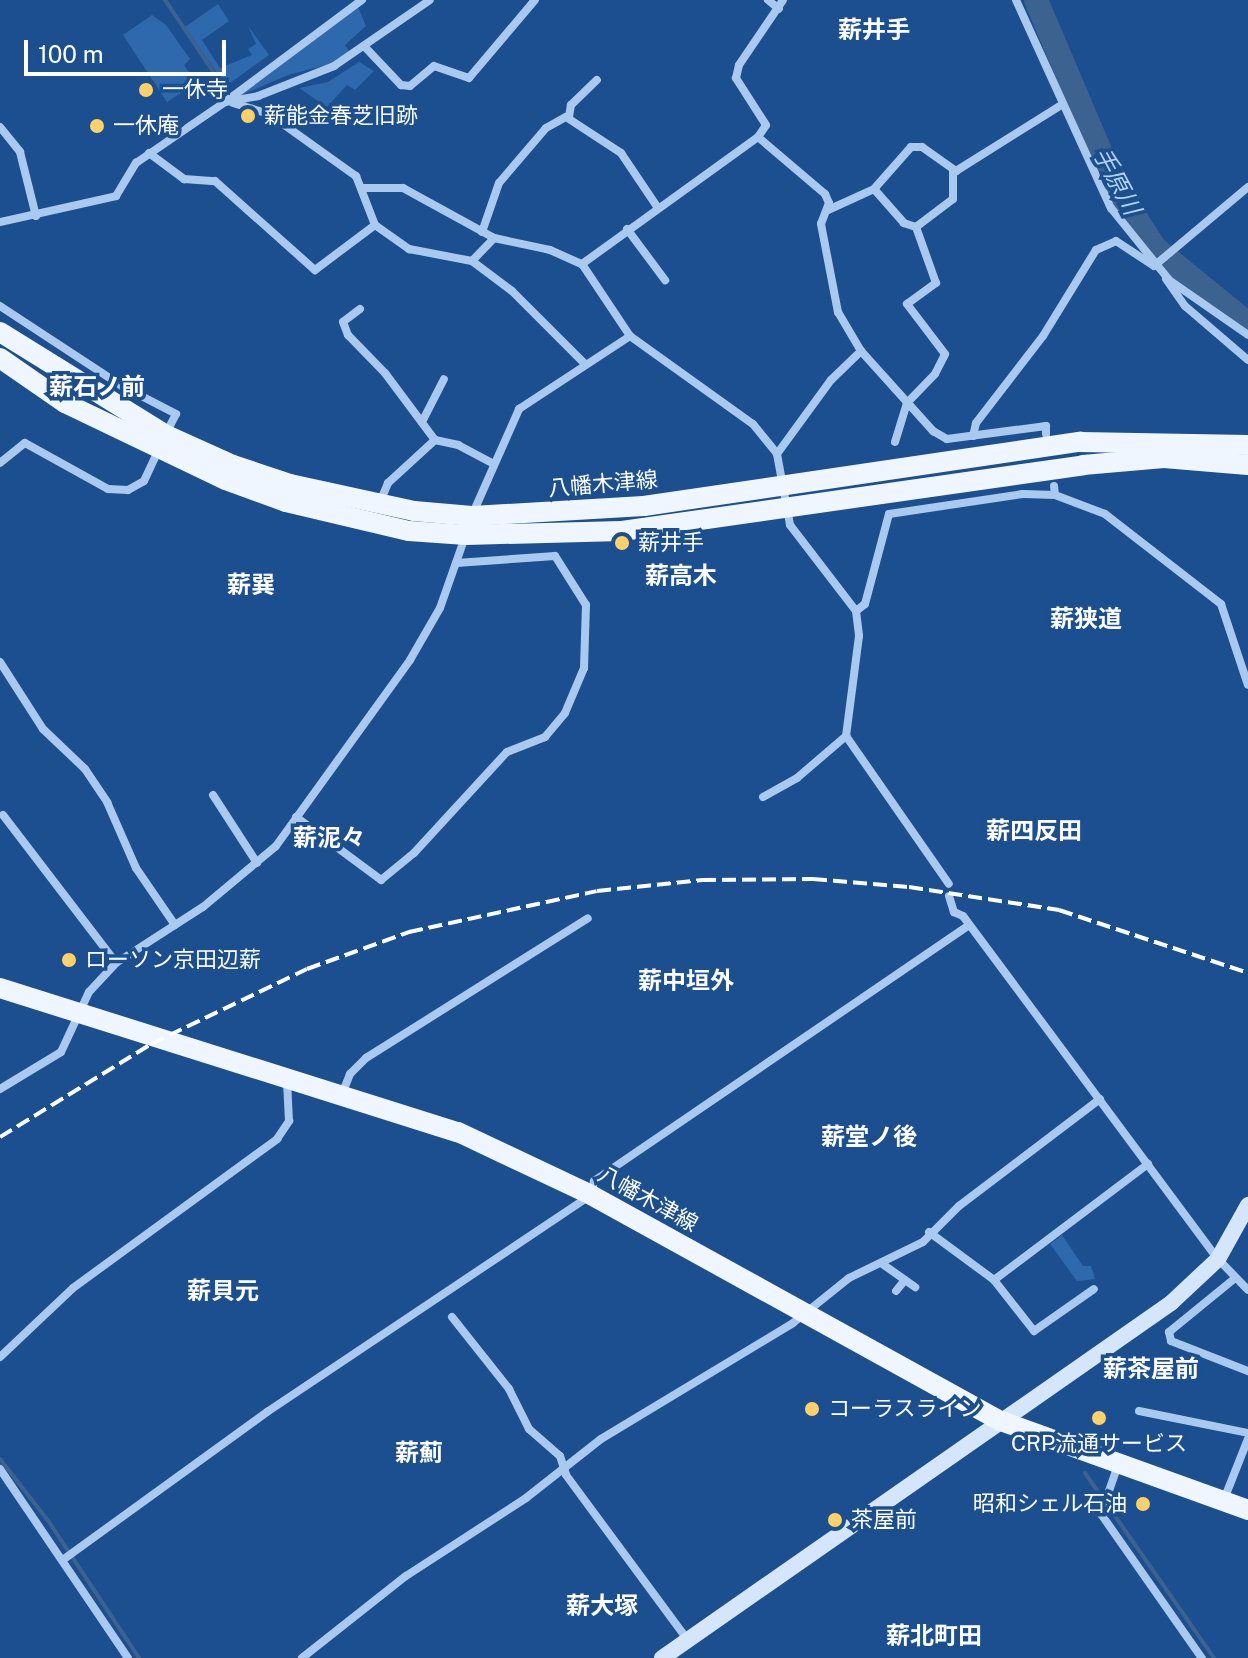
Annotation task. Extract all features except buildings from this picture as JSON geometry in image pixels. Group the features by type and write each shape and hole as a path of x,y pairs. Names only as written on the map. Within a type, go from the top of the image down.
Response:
{"main road":[{"name":"八幡木津線","path":"0,332 162,443 290,484 469,525"},
{"name":"八幡木津線","path":"0,358 65,403 300,505 368,524 622,531 785,496 1080,442 1248,445"},
{"name":"八幡木津線","path":"785,496 1164,458 1248,465"},
{"name":"八幡木津線","path":"0,988 79,1010 458,1132 591,1195 1001,1421 1248,1510"}],"street":[{"path":"0,222 116,196 136,163 228,103 362,0"},
{"path":"228,103 324,71 430,0"},
{"path":"364,46 401,85 410,86 434,66 469,78 535,0"},
{"path":"582,264 758,137 766,125 736,78 739,65 781,5 768,0"},
{"path":"1016,0 1111,208 1156,263 1185,306 1248,360"},
{"path":"597,80 571,105 569,117 580,130 621,153 658,208"},
{"path":"228,103 269,114 346,168 364,188 375,225 409,249 472,261 512,291 584,363"},
{"path":"953,171 1063,104"},
{"path":"482,232 499,183 546,128 569,117"},
{"path":"0,127 20,152 36,216"},
{"path":"758,137 816,183 828,210"},
{"path":"953,171 922,147 911,147 874,189 828,210 821,224 833,300 861,351 907,403 947,439 1046,426 1046,434"},
{"path":"149,153 184,179 215,181 315,270 375,225"},
{"path":"916,227 953,199 953,171"},
{"path":"1156,263 1248,187"},
{"path":"364,188 403,188 494,238 550,250 582,264 630,336 736,409 777,454 790,525 856,611 859,636 846,736 797,778 763,797"},
{"path":"874,189 904,223 916,227"},
{"path":"895,442 907,403 935,374 945,354 915,320 907,304 936,283 916,227"},
{"path":"627,229 665,280"},
{"path":"472,261 494,238"},
{"path":"973,436 976,423 1043,336 1096,250 1116,241 1156,263"},
{"path":"1163,275 1248,335"},
{"path":"0,306 122,386 176,414 144,481 128,490 108,489 25,443 0,463"},
{"path":"360,309 343,322 348,335 435,440 458,445 492,463"},
{"path":"0,1089 61,1052 79,1010 116,963 175,925 257,863 296,817 410,660 440,608 492,463 519,409 584,363 630,336"},
{"path":"777,454 831,380 861,351"},
{"path":"422,422 444,379"},
{"path":"378,506 388,483 435,440"},
{"path":"856,611 865,604 889,514 1055,490 1105,514 1221,604 1248,685"},
{"path":"296,817 381,880 414,853 507,752 545,737 565,713 584,668 586,605 555,556 456,563"},
{"path":"0,662 43,729 85,769 107,802 136,868 175,925"},
{"path":"846,736 949,884"},
{"path":"213,795 257,863"},
{"path":"3,815 116,963"},
{"path":"949,896 954,912 969,925 1218,1259 1234,1279 1248,1290"},
{"path":"342,1094 350,1074 366,1058 588,918"},
{"path":"68,1556 267,1412 591,1195 594,1181 969,925"},
{"path":"0,1357 73,1288 277,1139 289,1121 287,1079"},
{"path":"302,1658 406,1576 526,1498 563,1466 803,1314 849,1278 915,1246 1100,1099"},
{"path":"994,1280 1148,1164"},
{"path":"662,1658 1171,1303 1218,1259 1248,1205"},
{"path":"929,1232 994,1280 1034,1331 1094,1289"},
{"path":"881,1263 915,1287"},
{"path":"1234,1279 1169,1332 1171,1341 1248,1371"},
{"path":"896,1291 905,1280"},
{"path":"452,1317 509,1389 529,1429 560,1456 563,1466 688,1640"},
{"path":"1139,1411 1248,1436 1223,1502"},
{"path":"1118,1464 1101,1514 1202,1658"},
{"path":"0,1469 68,1556 128,1658"}],"shaded area":[{"path":"218,4 229,21 202,40 220,68 252,55 248,49 256,44 248,26 269,55 226,86 185,27"},
{"path":"358,7 366,26 345,45 349,51 330,64 288,75 237,97"},
{"path":"152,15 166,25 190,59 184,65 196,83 167,102 123,35"},
{"path":"359,62 374,71 355,90 347,85 327,107 299,88 328,82"},
{"path":"1062,1235 1083,1266 1091,1266 1095,1279 1077,1281 1050,1244"}],"waterway":[{"path":"165,0 220,82"},
{"name":"手原川","path":"1036,0 1115,186 1155,248 1248,324"},
{"path":"220,82 228,94"},
{"path":"0,1459 49,1522 139,1658"},
{"path":"1085,1473 1214,1658"}],"railway":[{"path":"0,1137 151,1044 307,969 409,932 597,891 702,880 813,879 909,887 1059,910 1248,973"}],"place":[{"name":"一休寺","path":"146,90"},
{"name":"薪能金春芝旧跡","path":"248,116"},
{"name":"一休庵","path":"97,126"},
{"name":"薪井手","path":"622,543"},
{"name":"ローソン京田辺薪","path":"69,960"},
{"name":"コーラスライン","path":"812,1409"},
{"name":"CRP流通サービス","path":"1099,1418"},
{"name":"昭和シェル石油","path":"1143,1504"},
{"name":"茶屋前","path":"835,1520"}],"district":[{"name":"薪井手","path":"874,30"},
{"name":"薪石ノ前","path":"97,387"},
{"name":"薪高木","path":"681,576"},
{"name":"薪巽","path":"251,585"},
{"name":"薪狭道","path":"1086,619"},
{"name":"薪四反田","path":"1034,831"},
{"name":"薪泥々","path":"329,838"},
{"name":"薪中垣外","path":"686,981"},
{"name":"薪堂ノ後","path":"869,1137"},
{"name":"薪貝元","path":"223,1291"},
{"name":"薪茶屋前","path":"1151,1369"},
{"name":"薪薊","path":"419,1453"},
{"name":"薪大塚","path":"602,1606"},
{"name":"薪北町田","path":"934,1636"}]}
